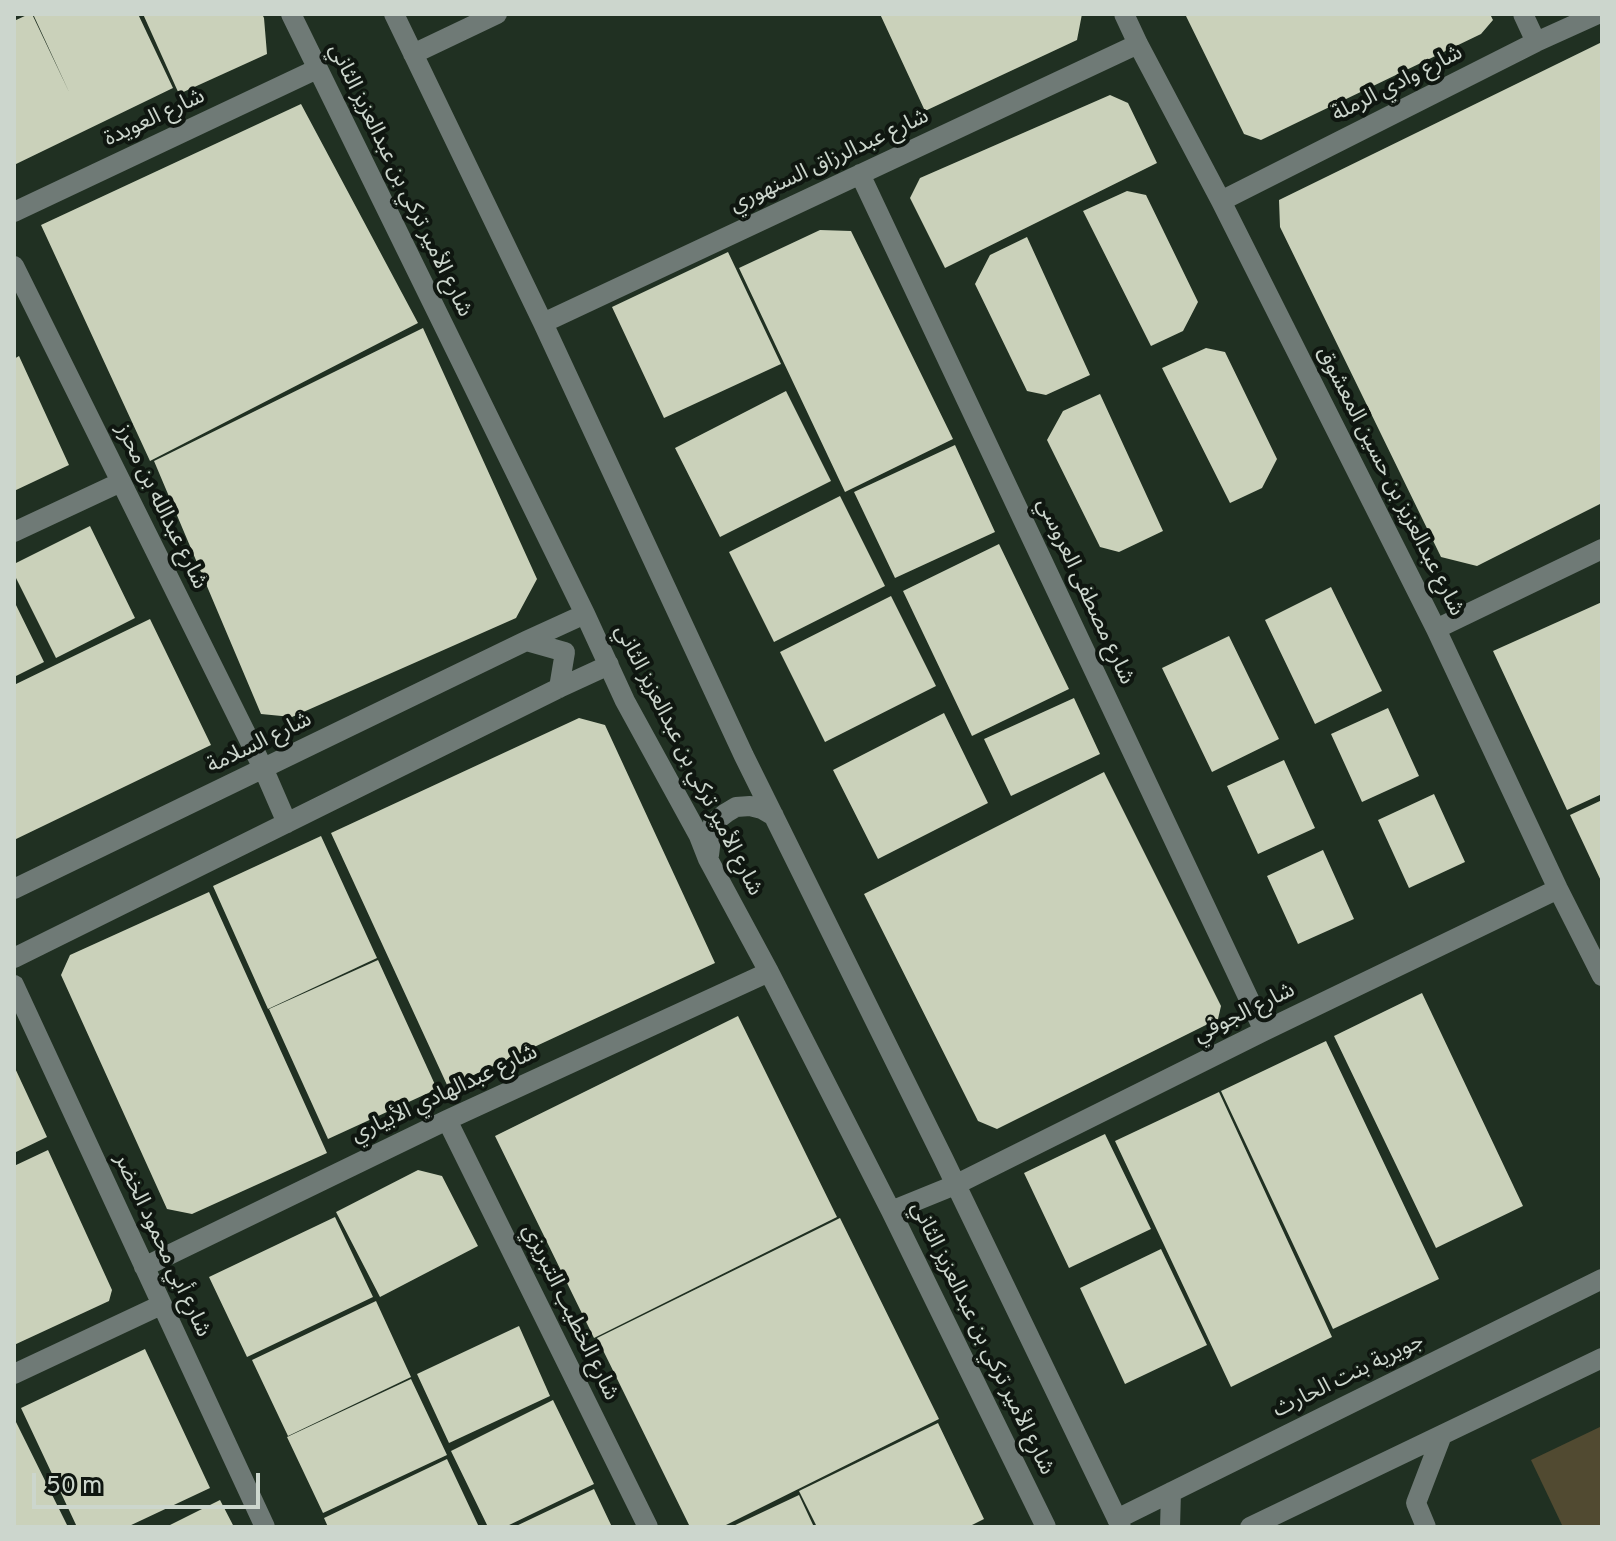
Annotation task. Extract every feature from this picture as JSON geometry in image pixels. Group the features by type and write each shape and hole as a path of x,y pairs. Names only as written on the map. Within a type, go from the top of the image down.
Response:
{"street":[{"name":"شارع الأمير تركي بن عبدالعزيز الثاني","path":"291,14 625,701 699,836 708,859 891,1211 1046,1527"},
{"name":"شارع الأمير تركي بن عبدالعزيز الثاني","path":"394,14 543,323 744,756 1119,1523"},
{"path":"413,54 497,14"},
{"name":"شارع عبدالعزيز بن حسين المعشوق","path":"1124,14 1436,629 1602,976"},
{"path":"1523,14 1536,42"},
{"name":"شارع وادي الرملة","path":"1221,201 1536,42 1598,14"},
{"name":"شارع عبدالرزاق السنهوري","path":"543,323 1138,44"},
{"name":"شارع العويدة","path":"14,212 317,69"},
{"name":"شارع مصطفى العروسي","path":"860,174 1264,1031"},
{"name":"شارع عبدالله بن محرز","path":"14,266 264,770 287,823"},
{"path":"14,532 121,482"},
{"path":"1436,629 1602,549"},
{"name":"شارع السلامة","path":"14,889 585,614"},
{"path":"526,641 565,652 559,688"},
{"path":"14,958 609,665"},
{"path":"708,859 713,823 726,813 736,807 750,806 774,816"},
{"name":"شارع الجوفي","path":"891,1211 955,1185 1558,889"},
{"name":"شارع عبدالهادي الأبياري","path":"144,1267 447,1120 769,972"},
{"name":"شارع أبي محمود الخضر","path":"14,985 265,1527"},
{"name":"شارع الخطيب التبريزي","path":"447,1120 648,1527"},
{"name":"جويرية بنت الحارث","path":"1119,1523 1171,1492 1602,1279"},
{"path":"14,1374 161,1305"},
{"path":"1250,1527 1602,1358"},
{"path":"1426,1527 1416,1503 1442,1435"},
{"path":"1170,1527 1171,1492"}],"shaded area":[{"path":"1602,1426 1602,1527 1563,1527 1531,1460"}],"building":[{"path":"32,14 70,94 33,14 138,14 173,88 14,165 14,21"},
{"path":"143,14 262,14 267,54 179,94"},
{"path":"880,14 1082,14 1077,40 925,111"},
{"path":"1185,14 1490,14 1493,20 1481,34 1261,140 1244,134"},
{"path":"1602,42 1602,503 1477,566 1441,557 1280,227 1279,200"},
{"path":"1110,95 1128,103 1157,163 945,268 910,198 920,178"},
{"path":"301,104 418,323 150,461 41,225"},
{"path":"1127,191 1146,195 1198,302 1183,331 1151,346 1083,211"},
{"path":"820,230 851,231 953,439 845,492 739,268"},
{"path":"1027,237 1090,375 1046,395 1027,391 975,284 990,255"},
{"path":"728,252 781,364 664,418 612,307"},
{"path":"423,328 537,579 516,618 292,717 261,714 154,461"},
{"path":"1206,348 1225,352 1277,459 1262,488 1230,503 1162,368"},
{"path":"19,356 69,465 14,491 14,359"},
{"path":"786,391 831,481 720,537 675,448"},
{"path":"1100,394 1163,531 1119,552 1100,547 1047,440 1063,411"},
{"path":"955,445 995,532 895,578 854,492"},
{"path":"840,496 885,586 774,642 729,552"},
{"path":"90,526 135,618 56,658 14,574 14,564"},
{"path":"999,544 1069,689 972,736 903,591"},
{"path":"1331,587 1382,691 1315,724 1265,620"},
{"path":"891,596 936,686 825,742 780,652"},
{"path":"14,601 44,662 14,677"},
{"path":"1602,602 1602,794 1567,810 1493,651"},
{"path":"150,619 211,745 14,840 14,685"},
{"path":"1229,636 1279,739 1212,772 1162,668"},
{"path":"1074,698 1100,754 1011,796 984,739"},
{"path":"1388,708 1419,776 1362,802 1331,734"},
{"path":"944,713 988,803 878,859 833,770"},
{"path":"579,718 605,725 715,963 448,1087 331,833"},
{"path":"1284,760 1315,828 1258,854 1227,786"},
{"path":"1104,772 1221,1006 1218,1019 997,1129 978,1121 864,894"},
{"path":"1434,794 1465,862 1409,888 1378,820"},
{"path":"1602,800 1602,883 1570,815"},
{"path":"321,836 377,958 268,1009 213,886"},
{"path":"1323,850 1354,919 1298,944 1267,876"},
{"path":"209,892 327,1153 192,1214 167,1209 61,975 70,955"},
{"path":"378,960 437,1089 328,1139 269,1009"},
{"path":"1422,993 1523,1206 1436,1248 1334,1036"},
{"path":"738,1016 837,1217 594,1338 495,1136"},
{"path":"1326,1041 1439,1279 1333,1329 1221,1091"},
{"path":"14,1066 47,1137 14,1153"},
{"path":"1219,1092 1332,1337 1231,1387 1115,1141"},
{"path":"1105,1134 1151,1229 1069,1268 1024,1173"},
{"path":"48,1150 112,1290 109,1301 14,1345 14,1166"},
{"path":"418,1170 442,1176 478,1246 380,1297 336,1212"},
{"path":"335,1217 373,1297 247,1357 209,1277"},
{"path":"840,1218 939,1419 722,1527 690,1527 597,1338"},
{"path":"1161,1249 1207,1345 1125,1384 1080,1288"},
{"path":"376,1301 411,1377 288,1436 252,1360"},
{"path":"519,1326 550,1396 449,1443 417,1374"},
{"path":"145,1349 210,1488 127,1527 77,1527 21,1408"},
{"path":"411,1379 447,1455 323,1513 287,1437"},
{"path":"553,1400 594,1484 505,1527 488,1527 451,1451"},
{"path":"14,1418 68,1527 14,1527"},
{"path":"938,1423 984,1519 968,1527 817,1527 799,1491"},
{"path":"447,1459 479,1527 328,1527 324,1518"},
{"path":"594,1489 612,1527 514,1527"},
{"path":"799,1495 814,1527 731,1527"},
{"path":"220,1500 234,1527 166,1527"}]}
